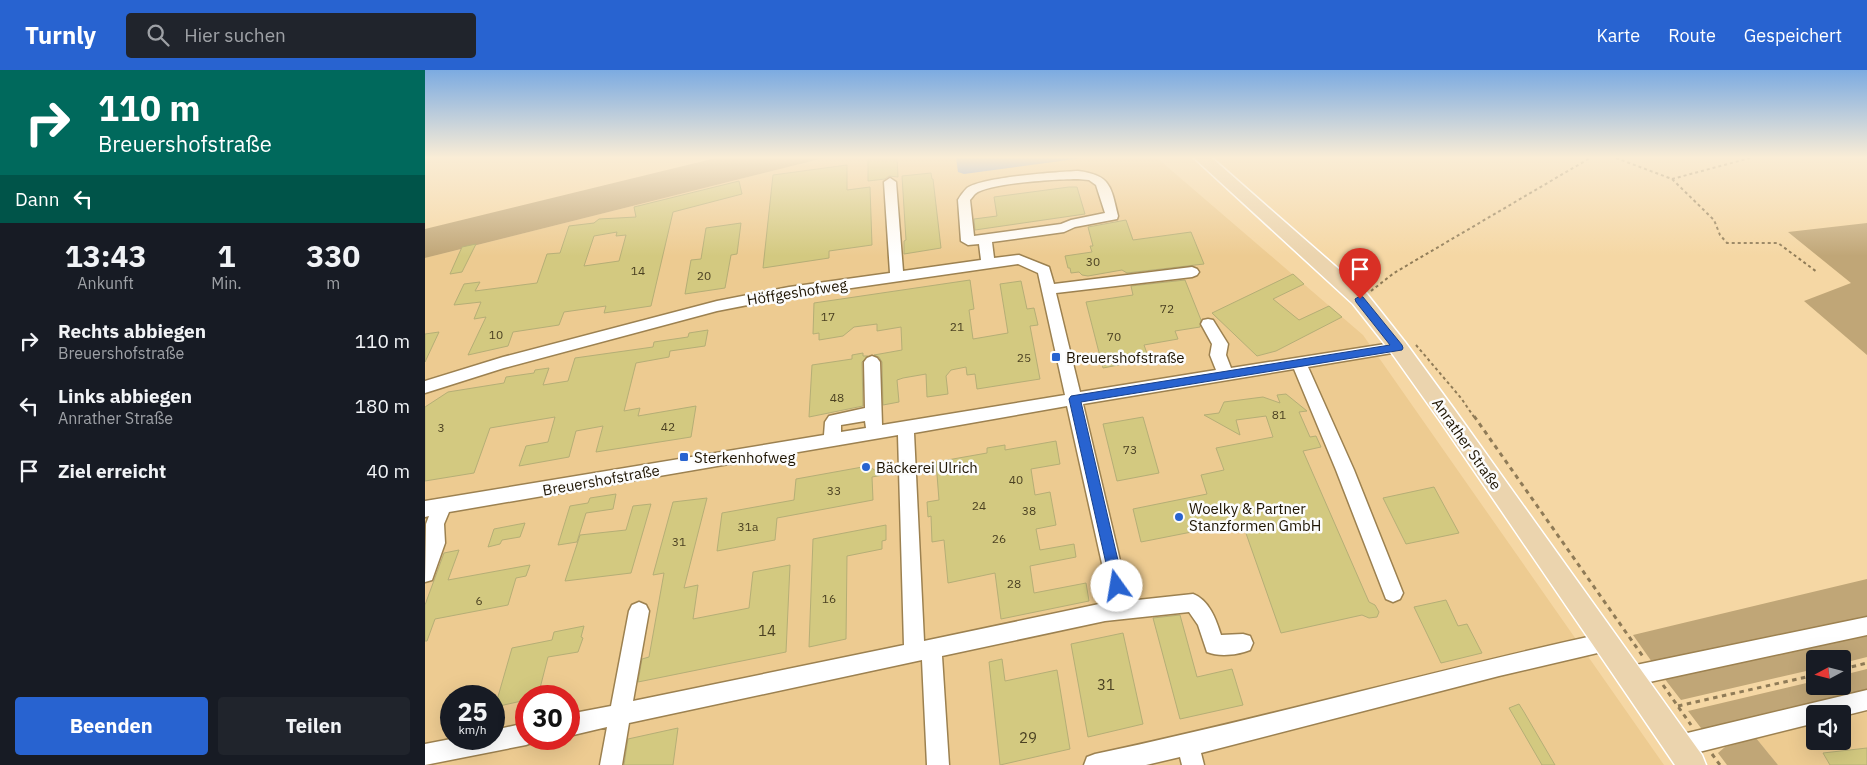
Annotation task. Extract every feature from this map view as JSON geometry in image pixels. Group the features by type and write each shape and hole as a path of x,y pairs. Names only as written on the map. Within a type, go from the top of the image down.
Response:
{"main road":[{"name":"Anrather Straße","path":"1239,190 1360,299 1409,348 1606,642 1642,674 1686,755"}],"street":[{"path":"891,190 897,277"},
{"path":"972,190 964,200 968,241 1064,228 1071,224 1112,216 1104,190"},
{"path":"985,239 988,264"},
{"name":"Höffgeshofweg","path":"425,387 503,363 717,306 789,292 1019,260 1044,270 1075,399"},
{"path":"1049,289 1192,272"},
{"path":"1209,324 1220,344 1218,355 1226,375"},
{"name":"Breuershofstraße","path":"433,508 1075,399 1299,363 1409,348"},
{"path":"871,362 874,434"},
{"path":"1299,363 1345,470 1393,593"},
{"path":"1075,399 1117,586 1105,612"},
{"path":"833,441 833,422 835,420 874,413"},
{"path":"906,429 923,650 938,765"},
{"path":"425,574 436,544 433,508"},
{"path":"580,723 1105,612 1193,603 1207,621 1214,645 1243,642"},
{"path":"611,765 639,611"},
{"path":"1642,674 1867,626"},
{"path":"1095,765 1191,755 1499,666 1606,642"},
{"path":"1686,755 1867,700"},
{"path":"425,755 515,736"}],"path":[{"path":"1360,299 1394,273 1535,190"},
{"path":"1685,190 1715,220 1720,235 1727,243 1778,243 1817,272"},
{"path":"1409,348 1461,398 1642,674 1678,706 1806,677"},
{"path":"1851,667 1867,663"}],"shaded area":[{"path":"583,190 695,190 425,258 425,229"},
{"path":"695,190 1195,190 1363,335 1664,765 425,765 425,258"},
{"path":"1867,223 1867,355 1804,301 1851,283 1788,232"},
{"path":"1867,579 1867,618 1652,662 1633,635"},
{"path":"1867,633 1867,657 1851,661 1851,650 1806,650 1806,671 1681,700 1664,678"},
{"path":"1867,669 1867,694 1820,705 1806,705 1806,708 1704,732 1688,711 1806,683 1806,695 1851,695 1851,673"},
{"path":"1867,712 1867,765 1778,765 1756,738 1806,726 1806,750 1851,750 1851,716"},
{"path":"1756,738 1778,765 1727,765 1718,753 1725,747"}],"building":[{"path":"701,190 741,190 742,194 673,212 651,306 604,313 606,306 564,312 559,325 513,332 508,346 468,355 486,317 474,319 481,302 454,305 464,284 480,282 475,291 537,283 547,254 560,253 569,226 594,223 599,219 636,217 634,207","holes":["617,232 616,236 626,235 619,261 584,266 594,236"]},
{"path":"771,190 870,190 872,245 829,251 829,258 763,268"},
{"path":"903,190 934,190 941,248 904,254 904,241 906,240"},
{"path":"1043,190 1078,190 1085,214 975,230 974,219 997,216 994,197"},
{"path":"1126,220 1133,240 1191,232 1204,264 1127,273 1122,270 1088,276 1082,275 1079,272 1071,273 1065,256 1092,252 1090,246 1093,246 1088,227"},
{"path":"741,223 737,254 731,255 725,288 685,294 691,260 701,259 706,228"},
{"path":"476,244 462,272 450,274 462,247"},
{"path":"1293,274 1304,284 1273,299 1299,320 1329,306 1342,317 1276,351 1257,356 1212,313"},
{"path":"970,280 974,309 969,310 973,339 1008,333 1000,284 1021,281 1027,309 1034,308 1038,325 1030,326 1040,379 977,389 975,374 967,375 966,367 951,370 946,376 948,394 927,397 926,374 897,380 899,402 883,405 882,362 879,357 874,355 902,350 901,327 877,331 877,324 854,327 843,336 819,340 819,333 813,334 814,303"},
{"path":"1185,280 1201,320 1200,327 1175,331 1178,339 1144,345 1149,359 1103,368 1086,302 1133,295 1131,286"},
{"path":"708,330 705,346 670,351 669,357 636,363 624,411 640,408 638,416 696,406 691,437 596,452 603,426 576,431 569,457 519,466 526,446 548,442 555,417 490,428 474,473 425,481 425,407 448,392 504,383 506,377 534,373 535,370 549,368 543,385 568,381 575,358 653,347 654,342 688,337 689,333"},
{"path":"439,332 425,362 425,334"},
{"path":"863,353 863,356 868,356 862,362 863,406 809,417 812,365 852,359 852,355"},
{"path":"1286,394 1307,411 1299,412 1310,437 1316,436 1321,447 1303,451 1369,602 1375,605 1379,612 1377,617 1369,618 1362,615 1281,633 1242,522 1141,542 1133,509 1207,494 1201,475 1224,470 1216,448 1273,437 1266,416 1236,420 1240,435 1204,415 1219,413 1224,402 1263,397 1280,403 1277,395"},
{"path":"1143,417 1159,473 1117,481 1103,424"},
{"path":"1056,441 1060,464 1031,469 1035,495 1050,492 1056,525 1036,529 1040,550 1074,544 1076,557 1030,566 1034,593 1086,583 1089,601 1001,619 995,573 948,583 944,540 932,542 931,516 928,517 927,502 939,500 936,462 987,453 987,448 1005,445 1005,450"},
{"path":"868,466 883,475 872,477 873,500 777,518 775,540 717,551 722,513 794,500 796,479"},
{"path":"1434,487 1459,533 1406,544 1383,498"},
{"path":"616,494 613,509 586,513 577,542 558,545 570,506 588,503 590,498"},
{"path":"707,498 684,588 698,585 693,619 749,608 753,572 790,565 786,652 638,682 642,659 649,657 664,573 653,575 673,502"},
{"path":"651,504 631,573 565,581 580,535 626,530 633,506"},
{"path":"525,523 520,537 502,540 500,544 488,547 494,529"},
{"path":"886,525 886,540 882,541 882,549 847,556 846,639 809,647 813,539"},
{"path":"459,550 448,580 530,565 526,576 516,578 508,605 435,619 427,641 425,641 425,605 444,553"},
{"path":"1446,600 1458,626 1467,624 1482,653 1441,663 1414,607"},
{"path":"1180,615 1197,677 1232,669 1243,705 1180,719 1153,618"},
{"path":"584,626 581,637 583,638 578,652 548,657 541,685 515,685 515,702 505,705 505,685 501,685 512,648 552,640 554,632"},
{"path":"1123,633 1143,724 1088,737 1071,644"},
{"path":"1002,659 1005,681 1057,670 1070,749 1000,765 989,662"},
{"path":"1519,704 1555,765 1542,765 1509,708"},
{"path":"678,728 673,765 624,765 628,739"},
{"path":"1867,748 1867,765 1830,765 1823,753 1851,750"}],"place":[{"name":"Breuershofstraße","path":"1056,357"},
{"name":"Sterkenhofweg","path":"684,457"},
{"name":"Bäckerei Ulrich","path":"866,467"},
{"name":"Woelky & Partner Stanzformen GmbH","path":"1179,517"}],"route":[{"path":"1117,586 1075,399 1398,348 1360,299"}]}
